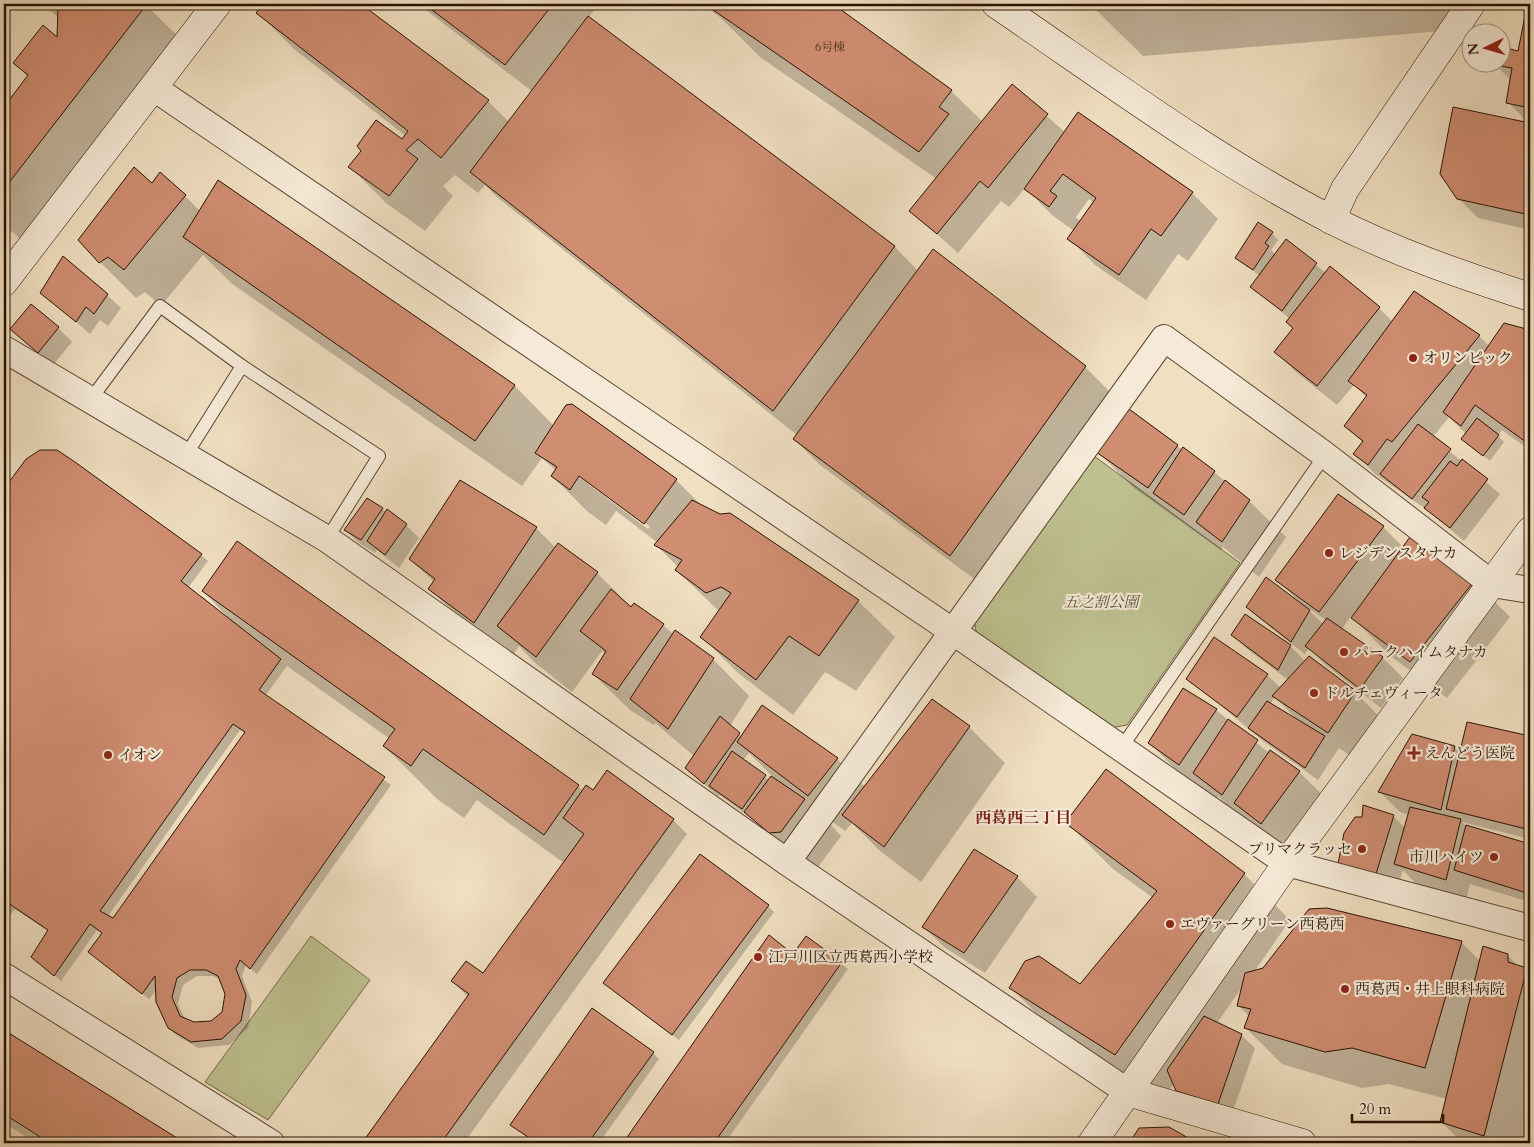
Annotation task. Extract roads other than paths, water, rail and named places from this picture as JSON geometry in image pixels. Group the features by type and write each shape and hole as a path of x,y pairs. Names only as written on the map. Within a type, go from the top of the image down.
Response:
{"street":[{"path":"4,282 217,4"},
{"path":"996,4 1261,182 1331,220 1396,250 1530,297"},
{"path":"1331,220 1345,189 1471,4"},
{"path":"154,88 952,631 1287,863 1530,928"},
{"path":"787,862 1164,338 1325,455 1492,584 1530,590"},
{"path":"4,349 327,539 787,862 1128,1092 1302,1143"},
{"path":"1092,1143 1287,863 1530,531"},
{"path":"4,976 271,1143"}],"lane":[{"path":"91,400 160,306 242,366 378,456 327,539"},
{"path":"186,455 242,366"},
{"path":"1121,748 1325,455"}],"place":[{"name":"オリンピック","path":"1413,358"},
{"name":"レジデンスタナカ","path":"1329,553"},
{"name":"パークハイムタナカ","path":"1344,652"},
{"name":"ドルチェヴィータ","path":"1314,693"},
{"name":"えんどう医院","path":"1414,753"},
{"name":"イオン","path":"108,755"},
{"name":"プリマクラッセ","path":"1362,849"},
{"name":"市川ハイツ","path":"1494,857"},
{"name":"エヴァーグリーン西葛西","path":"1170,924"},
{"name":"江戸川区立西葛西小学校","path":"758,957"},
{"name":"西葛西・井上眼科病院","path":"1345,989"}],"district":[{"name":"西葛西三丁目","path":"1023,818"}],"park label":[{"name":"五之割公園","path":"1101,602"}]}
